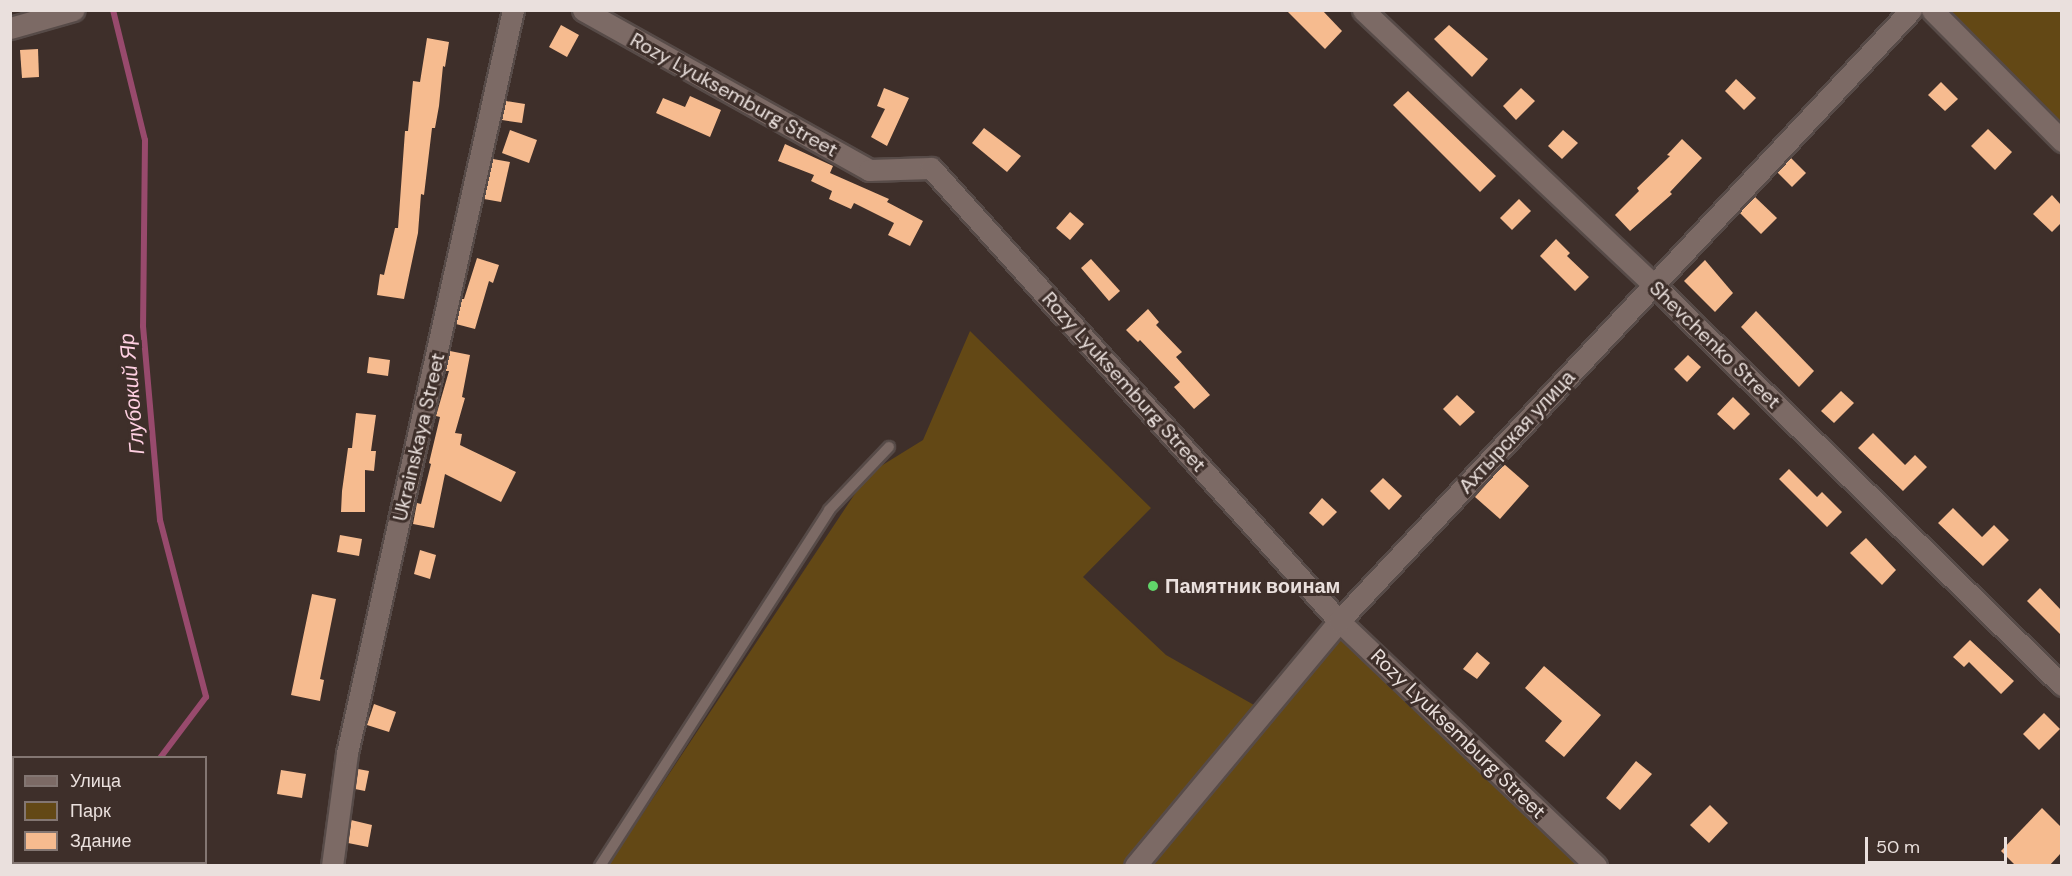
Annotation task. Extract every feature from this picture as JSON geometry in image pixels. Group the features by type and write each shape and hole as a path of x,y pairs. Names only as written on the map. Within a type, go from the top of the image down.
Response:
{"street":[{"path":"10,28 73,10"},
{"name":"Ukrainskaya Street","path":"332,866 347,753 513,10"},
{"name":"Rozy Lyuksemburg Street","path":"583,10 869,170 931,168 1339,621 1596,866"},
{"name":"Shevchenko Street","path":"1363,10 1655,286 2061,686"},
{"name":"Ахтырская улица","path":"1135,866 1339,621 1911,10"},
{"path":"1932,10 2061,141"}],"lane":[{"path":"600,866 829,510 889,447"}],"green space":[{"path":"1942,11 2061,11 2061,129"},
{"path":"970,331 1151,508 1083,577 1166,655 1254,705 1126,865 608,866 868,474 923,440"},
{"path":"1337,636 1579,865 1153,866"}],"building":[{"path":"1286,10 1322,10 1342,31 1325,49"},
{"path":"561,25 579,35 567,57 549,47"},
{"path":"1449,25 1488,59 1472,77 1434,39"},
{"path":"427,38 449,42 445,67 443,66 435,128 432,128 424,195 421,194 418,233 404,299 377,295 380,274 384,275 395,228 398,228 405,131 408,131 413,81 420,82"},
{"path":"38,49 39,77 22,78 20,50"},
{"path":"1736,79 1756,98 1744,110 1725,91"},
{"path":"1941,82 1958,99 1945,111 1928,95"},
{"path":"884,88 909,98 887,146 871,137 885,109 877,106"},
{"path":"1521,88 1535,101 1516,120 1503,106"},
{"path":"1408,91 1496,176 1480,192 1393,105"},
{"path":"690,96 721,110 710,137 656,113 663,98 685,107"},
{"path":"506,101 525,104 522,123 502,120"},
{"path":"984,128 1021,156 1007,172 972,143"},
{"path":"1988,129 2012,152 1995,170 1971,146"},
{"path":"510,130 537,140 529,163 502,153"},
{"path":"1563,130 1578,143 1562,159 1548,146"},
{"path":"1682,139 1702,158 1670,192 1672,194 1630,231 1615,215 1639,191 1637,188 1670,156 1667,155"},
{"path":"785,144 833,166 830,173 889,199 887,202 923,221 910,246 888,235 894,223 854,203 851,209 829,199 832,191 811,181 814,175 778,161"},
{"path":"1791,158 1806,173 1792,187 1777,172"},
{"path":"493,159 510,162 501,202 484,199"},
{"path":"2052,195 2061,205 2061,223 2052,232 2033,214"},
{"path":"1754,196 1777,218 1761,234 1739,212"},
{"path":"1519,199 1531,211 1512,230 1500,218"},
{"path":"1070,212 1084,224 1070,240 1056,228"},
{"path":"1556,239 1570,253 1567,256 1589,277 1575,291 1540,256"},
{"path":"477,258 499,265 493,283 489,281 475,329 456,324 462,299 464,299"},
{"path":"1091,259 1120,291 1109,301 1081,268"},
{"path":"1705,260 1733,293 1715,312 1684,281"},
{"path":"1148,309 1159,322 1156,325 1182,352 1176,357 1210,395 1194,409 1174,387 1180,382 1140,340 1138,342 1126,330"},
{"path":"1756,311 1814,371 1799,387 1741,327"},
{"path":"450,351 470,355 462,397 465,398 455,433 462,434 460,445 516,472 501,502 445,474 434,528 413,524 417,503 421,504 431,464 429,463 440,417 436,416 449,371 445,371"},
{"path":"1688,355 1701,367 1687,382 1674,369"},
{"path":"369,357 390,360 388,376 367,373"},
{"path":"1841,391 1854,403 1834,423 1821,411"},
{"path":"1457,395 1475,412 1460,426 1443,409"},
{"path":"1733,397 1750,414 1734,430 1717,414"},
{"path":"356,413 376,415 371,451 376,451 374,471 365,470 365,512 341,512 348,448 352,448"},
{"path":"1873,433 1905,465 1915,455 1927,467 1903,491 1858,448"},
{"path":"1504,464 1529,486 1500,519 1475,497"},
{"path":"1789,469 1817,497 1822,492 1842,512 1827,527 1779,479"},
{"path":"1383,478 1402,496 1389,510 1370,491"},
{"path":"1322,498 1337,512 1323,526 1309,513"},
{"path":"1953,508 1982,537 1994,525 2009,540 1983,566 1938,523"},
{"path":"340,535 362,539 359,556 337,552"},
{"path":"1866,538 1896,570 1882,585 1850,553"},
{"path":"420,550 436,555 430,579 414,574"},
{"path":"2040,588 2061,610 2061,635 2027,601"},
{"path":"312,594 336,599 320,679 324,680 320,701 291,695"},
{"path":"1970,640 2014,681 2001,694 1969,662 1964,667 1953,657"},
{"path":"1477,652 1490,663 1477,679 1463,669"},
{"path":"1544,666 1601,715 1564,757 1545,741 1562,721 1525,688"},
{"path":"374,704 396,712 389,732 367,725"},
{"path":"2044,713 2060,729 2039,750 2023,734"},
{"path":"1636,761 1652,774 1620,810 1606,798"},
{"path":"358,769 369,771 365,791 355,789"},
{"path":"281,770 306,774 302,798 277,794"},
{"path":"1710,805 1728,823 1709,843 1690,825"},
{"path":"2042,808 2061,827 2061,853 2049,866 2016,866 2001,851"},
{"path":"351,820 372,825 368,847 348,843"}],"waterway":[{"name":"Глубокий Яр","path":"113,10 145,140 143,326 160,520 206,697 162,756"}],"place":[{"name":"Памятник воинам","path":"1153,586"}]}
